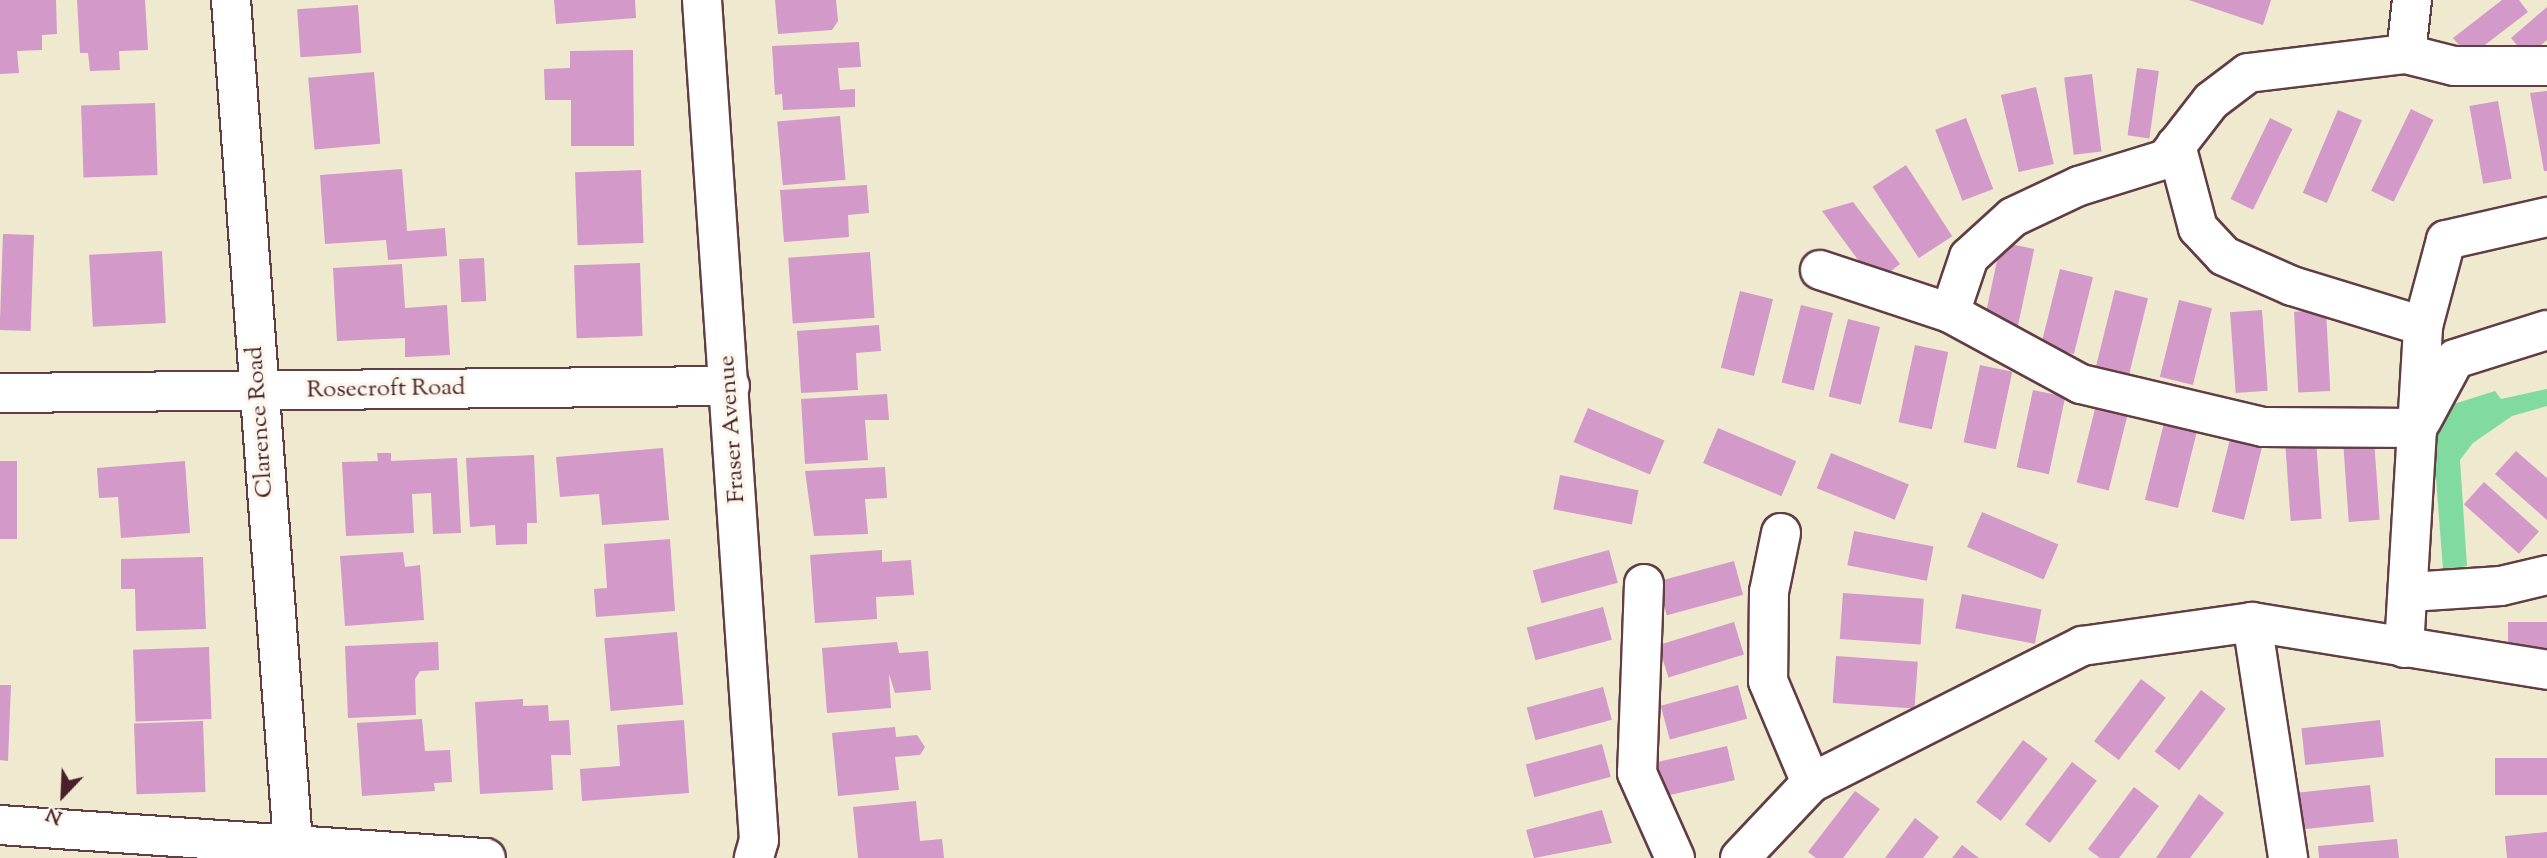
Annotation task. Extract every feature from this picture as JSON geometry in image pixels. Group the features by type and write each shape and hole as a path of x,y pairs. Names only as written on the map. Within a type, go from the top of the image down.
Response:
{"street":[{"name":"Clarence Road","path":"230,0 293,844"},
{"name":"Fraser Avenue","path":"702,0 759,840 754,858"},
{"path":"2406,54 2412,0"},
{"path":"1950,313 1969,257 2013,217 2079,186 2166,159 2211,101 2248,73 2406,54 2454,66 2547,66"},
{"path":"2176,145 2198,229 2224,256 2292,286 2423,326"},
{"path":"2404,648 2410,592 2423,326 2446,240 2547,217"},
{"path":"1820,270 1950,313 2081,384 2176,409 2263,427 2418,428"},
{"path":"2418,428 2455,359 2547,330"},
{"name":"Rosecroft Road","path":"0,393 730,386"},
{"path":"1781,533 1769,592 1768,681 1811,783"},
{"path":"2410,592 2547,575"},
{"path":"1644,584 1637,773 1675,858"},
{"path":"2252,622 2288,858"},
{"path":"1740,858 1811,783 2082,646 2252,622 2547,670"},
{"path":"0,825 486,858"}],"green space":[{"path":"2547,389 2547,406 2512,416 2473,443 2460,460 2467,566 2443,570 2434,452 2438,409 2495,391 2501,399"}],"building":[{"path":"0,0 56,0 57,34 42,35 42,50 17,51 19,73 0,74"},
{"path":"77,0 145,0 148,50 119,51 120,70 90,71 88,53 80,53"},
{"path":"554,0 635,0 636,18 556,24"},
{"path":"775,0 836,0 838,21 832,30 778,34"},
{"path":"2189,0 2271,0 2263,25"},
{"path":"2502,0 2519,0 2528,12 2469,57 2453,38"},
{"path":"358,5 361,53 300,57 297,9"},
{"path":"2547,7 2547,40 2527,57 2511,38"},
{"path":"859,42 861,67 838,68 840,90 855,89 855,107 783,110 782,94 775,95 772,46"},
{"path":"633,50 634,146 571,146 571,100 545,100 544,69 570,68 570,51"},
{"path":"2137,68 2159,71 2149,138 2128,135"},
{"path":"374,72 380,144 315,149 308,78"},
{"path":"2092,74 2102,151 2074,155 2064,77"},
{"path":"2036,87 2054,164 2019,172 2001,95"},
{"path":"2547,91 2547,171 2544,171 2530,93"},
{"path":"2498,101 2512,179 2483,184 2469,106"},
{"path":"155,103 158,175 84,178 81,106"},
{"path":"2411,109 2433,120 2394,202 2371,191"},
{"path":"2338,110 2362,120 2327,203 2303,193"},
{"path":"840,116 846,180 783,185 777,121"},
{"path":"1966,118 1993,189 1962,201 1935,130"},
{"path":"2270,118 2292,129 2253,210 2231,199"},
{"path":"1906,165 1952,236 1919,258 1872,187"},
{"path":"402,169 407,231 445,228 447,256 388,260 386,240 325,244 320,175"},
{"path":"641,170 644,243 578,245 575,172"},
{"path":"867,185 869,213 848,215 849,237 784,242 780,190"},
{"path":"1853,202 1900,264 1875,283 1822,211"},
{"path":"3,234 34,235 31,331 0,330"},
{"path":"2001,242 2034,249 2018,326 1985,319"},
{"path":"162,251 166,323 93,327 89,255"},
{"path":"870,252 875,318 793,324 788,258"},
{"path":"484,258 486,301 461,302 459,259"},
{"path":"640,263 643,336 577,338 574,265"},
{"path":"402,264 405,308 447,305 450,355 405,357 405,338 337,341 333,268"},
{"path":"2060,269 2093,277 2074,354 2041,346"},
{"path":"2115,290 2148,298 2129,375 2096,367"},
{"path":"1740,291 1773,299 1754,376 1721,368"},
{"path":"2179,300 2212,308 2193,385 2160,377"},
{"path":"1801,305 1833,313 1814,391 1782,383"},
{"path":"2262,310 2268,391 2236,393 2230,312"},
{"path":"2326,310 2330,391 2298,393 2294,312"},
{"path":"1848,319 1880,327 1861,405 1829,397"},
{"path":"879,325 881,351 856,353 858,390 801,393 797,331"},
{"path":"1915,345 1948,352 1932,429 1899,422"},
{"path":"1980,365 2012,372 1996,449 1964,442"},
{"path":"2033,390 2065,397 2049,474 2017,467"},
{"path":"887,394 889,420 865,420 868,460 805,464 801,399"},
{"path":"2096,405 2128,413 2109,491 2077,483"},
{"path":"1588,408 1664,440 1650,474 1574,442"},
{"path":"2164,423 2197,431 2178,508 2145,500"},
{"path":"1718,428 1796,461 1781,496 1703,463"},
{"path":"2231,435 2263,443 2244,520 2212,512"},
{"path":"2316,439 2322,519 2291,521 2285,441"},
{"path":"2374,439 2380,520 2349,522 2343,441"},
{"path":"663,448 669,520 602,525 599,494 560,497 556,457"},
{"path":"2516,451 2547,478 2547,520 2495,474"},
{"path":"377,453 391,453 391,461 457,458 461,533 433,534 431,493 412,494 414,533 346,536 342,462 378,461"},
{"path":"1831,453 1909,484 1895,520 1817,488"},
{"path":"534,455 537,523 527,523 527,544 496,545 495,525 470,527 466,458"},
{"path":"0,461 17,461 17,539 0,539"},
{"path":"185,461 190,533 121,538 118,497 99,498 97,468"},
{"path":"885,467 887,498 865,499 868,534 814,536 805,471"},
{"path":"1560,475 1639,490 1632,525 1553,509"},
{"path":"2484,482 2539,532 2519,554 2464,504"},
{"path":"1982,512 2058,544 2044,579 1967,547"},
{"path":"1854,531 1934,546 1927,581 1847,565"},
{"path":"670,539 675,611 596,617 594,589 607,588 604,544"},
{"path":"882,550 882,562 911,560 914,595 876,597 877,619 815,623 810,555"},
{"path":"1609,550 1618,583 1541,603 1533,570"},
{"path":"403,552 405,567 420,565 424,620 345,626 340,556"},
{"path":"203,557 206,629 136,631 135,589 121,589 121,559"},
{"path":"1734,561 1743,595 1667,615 1658,581"},
{"path":"1843,593 1924,599 1921,645 1840,639"},
{"path":"1962,594 2042,609 2035,644 1955,628"},
{"path":"1603,607 1612,640 1535,660 1527,627"},
{"path":"1734,622 1744,655 1668,678 1658,645"},
{"path":"2508,622 2547,622 2547,654 2508,654"},
{"path":"677,632 683,705 611,711 604,638"},
{"path":"438,642 439,670 420,671 415,679 416,715 348,718 345,646"},
{"path":"897,642 899,653 928,651 931,690 895,693 889,674 891,708 827,713 822,648"},
{"path":"209,647 212,719 136,722 133,650"},
{"path":"1836,656 1918,662 1915,709 1833,703"},
{"path":"2141,679 2166,698 2119,760 2094,741"},
{"path":"0,685 11,685 8,761 0,760"},
{"path":"1738,685 1747,719 1670,740 1661,706"},
{"path":"1603,687 1612,720 1535,740 1527,707"},
{"path":"2201,690 2226,709 2179,770 2155,751"},
{"path":"523,699 523,706 548,705 549,721 569,720 571,755 551,755 553,790 480,794 475,702"},
{"path":"422,719 425,751 450,750 452,782 434,783 435,791 362,796 357,723"},
{"path":"684,720 689,793 582,801 580,769 620,766 617,725"},
{"path":"2380,720 2384,757 2305,765 2301,728"},
{"path":"203,721 205,792 137,794 134,723"},
{"path":"895,727 896,737 917,735 925,747 920,755 895,757 899,790 838,796 832,733"},
{"path":"2023,740 2048,759 2001,821 1976,802"},
{"path":"1602,744 1611,777 1534,797 1526,764"},
{"path":"1727,746 1735,780 1657,798 1649,764"},
{"path":"2495,758 2547,758 2547,795 2495,795"},
{"path":"2072,762 2097,781 2050,843 2025,824"},
{"path":"2370,785 2374,822 2296,830 2292,793"},
{"path":"2134,787 2159,806 2119,858 2100,858 2088,849"},
{"path":"1855,791 1880,809 1843,858 1816,858 1808,852"},
{"path":"2199,794 2224,813 2190,858 2156,858"},
{"path":"916,801 920,841 942,839 944,858 858,858 853,807"},
{"path":"1602,810 1612,843 1534,858 1526,830"},
{"path":"1915,818 1939,837 1923,858 1885,858"},
{"path":"2547,832 2547,858 2507,858 2505,836"},
{"path":"2397,839 2399,858 2319,858 2318,846"},
{"path":"1962,845 1979,858 1952,858"}]}
